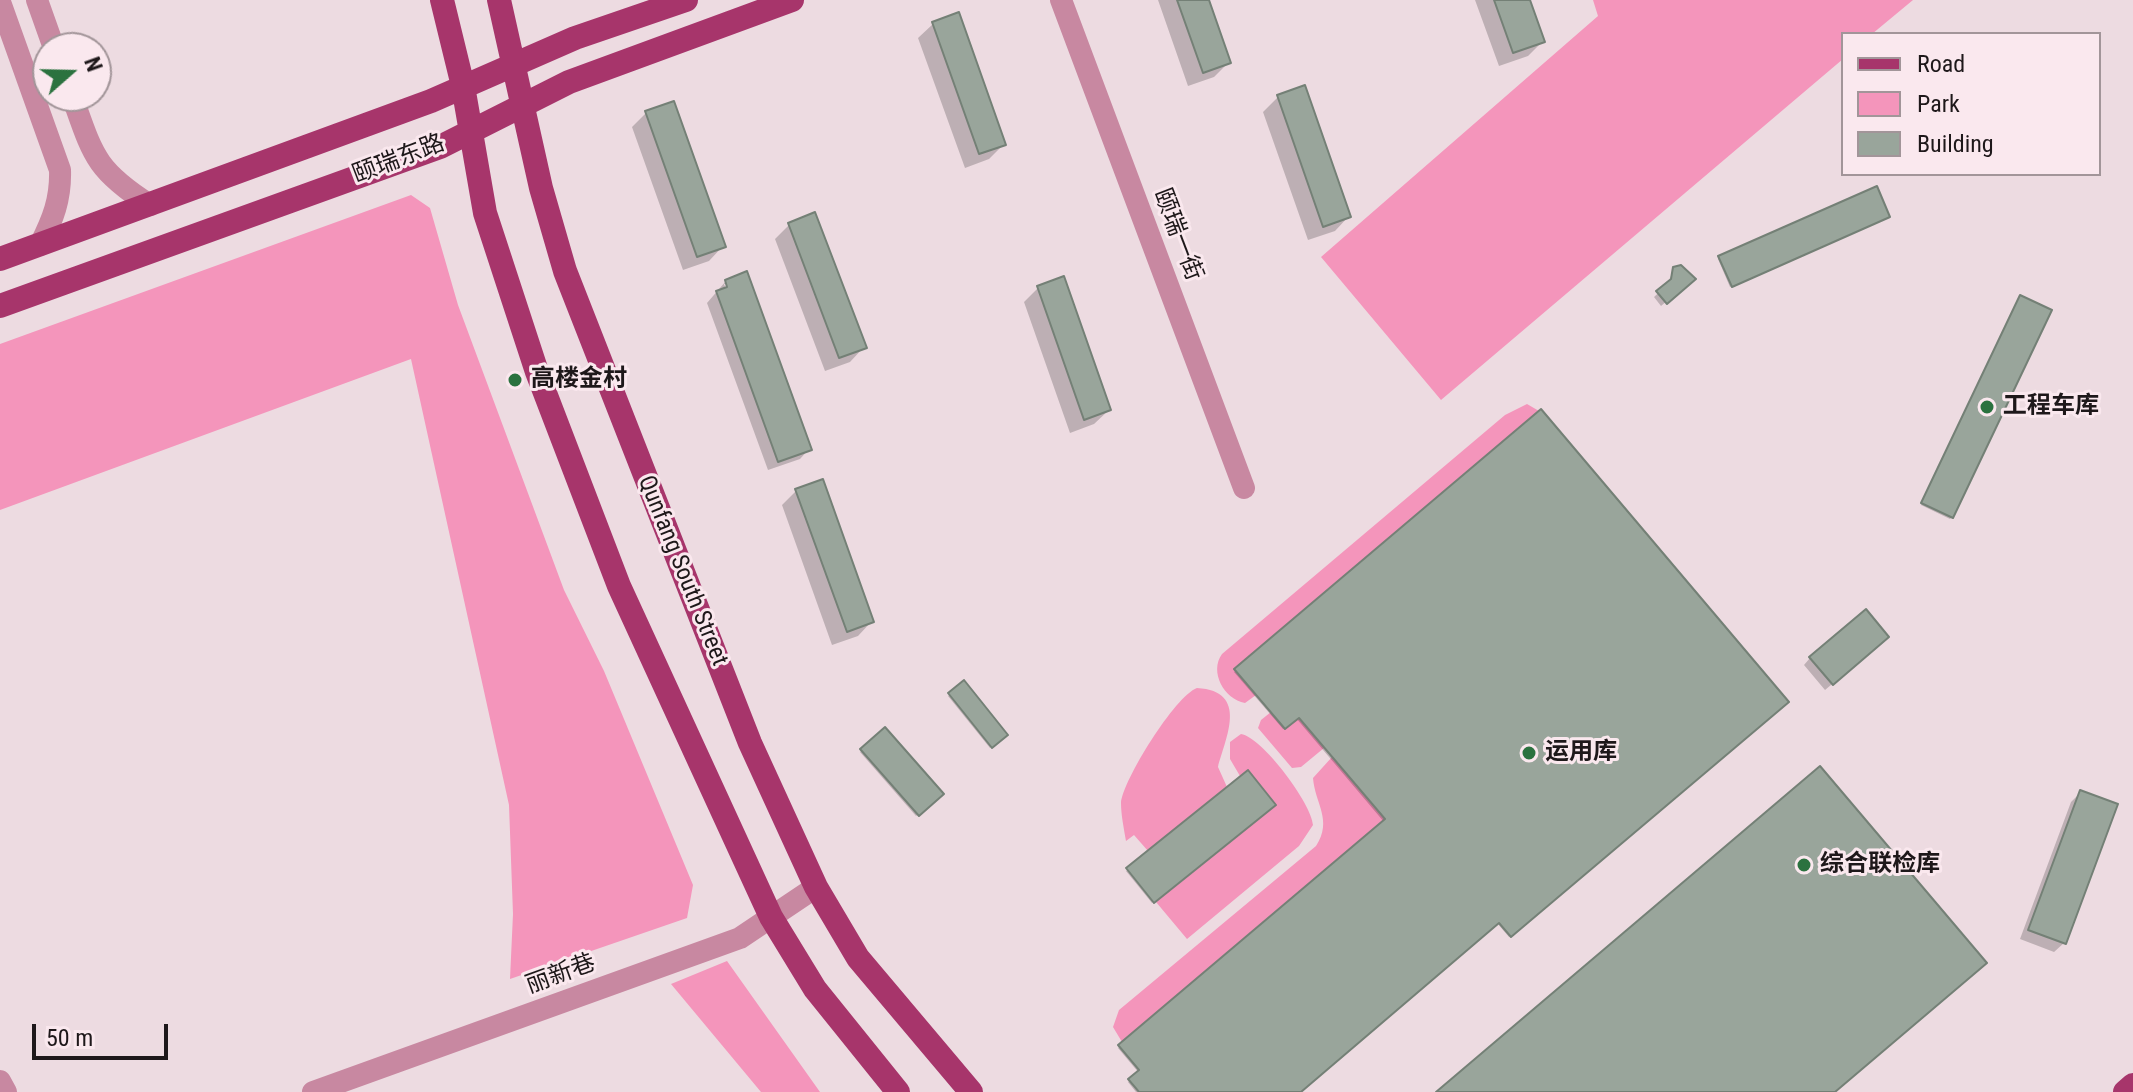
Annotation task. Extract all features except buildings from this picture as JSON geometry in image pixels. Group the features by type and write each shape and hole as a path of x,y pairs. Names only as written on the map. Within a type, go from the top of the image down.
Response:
{"main road":[{"path":"442,0 463,86 490,228 537,372 619,586 771,917 815,989 898,1092"},
{"name":"Qunfang South Street","path":"499,0 522,106 565,271 750,743 816,887 858,958 971,1092"},
{"name":"颐瑞东路","path":"0,259 431,101 514,64 686,0"},
{"name":"颐瑞东路","path":"0,306 440,147 569,82 792,0"},
{"path":"2125,1092 2133,1085"}],"street":[{"path":"37,0 48,32"},
{"name":"颐瑞一街","path":"1061,0 1244,488"},
{"path":"0,2 60,170 61,193 55,215 40,245"},
{"path":"78,112 94,157 129,191 150,205"},
{"name":"丽新巷","path":"313,1092 728,942 816,887"},
{"path":"0,1081 6,1092"}],"green space":[{"path":"1593,0 1913,0 1874,32 1841,32 1841,61 1441,400 1321,257 1598,16"},
{"path":"411,195 430,208 458,305 564,590 604,671 693,885 687,918 510,979 513,914 509,805 411,359 0,510 0,344"},
{"path":"1527,404 1539,411 1235,669 1256,695 1245,703 1225,690 1217,669 1222,654 1505,415"},
{"path":"1197,688 1213,691 1224,698 1229,707 1228,730 1218,767 1227,787 1148,851 1134,835 1126,841 1121,808 1124,792 1140,759 1164,722 1176,706"},
{"path":"1271,712 1285,729 1299,718 1324,748 1301,767 1292,768 1258,728 1261,720"},
{"path":"1241,734 1273,759 1304,802 1313,825 1299,846 1187,939 1156,902 1276,805 1248,770 1240,776 1230,759 1230,742"},
{"path":"1332,757 1385,819 1122,1042 1113,1027 1119,1010 1316,846 1321,837 1323,820 1313,778"},
{"path":"727,961 820,1092 761,1092 671,984"}],"place":[{"name":"高楼金村","path":"515,380"},
{"name":"工程车库","path":"1987,407"},
{"name":"运用库","path":"1529,753"},
{"name":"综合联检库","path":"1804,865"}]}
